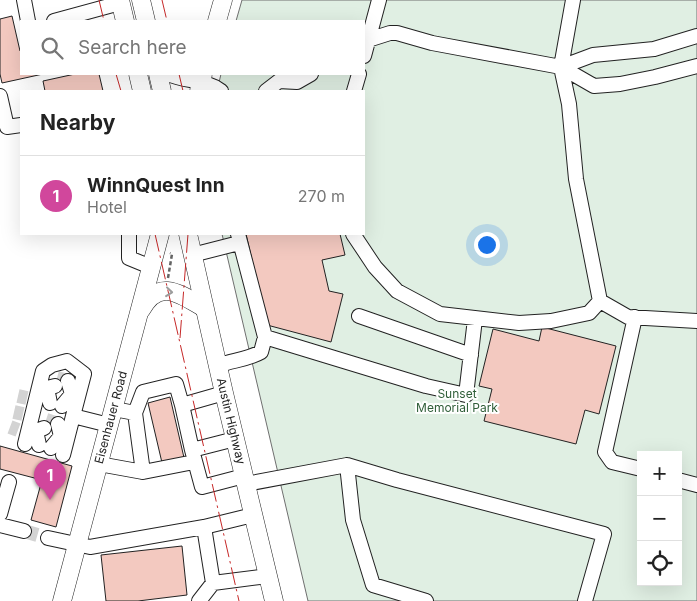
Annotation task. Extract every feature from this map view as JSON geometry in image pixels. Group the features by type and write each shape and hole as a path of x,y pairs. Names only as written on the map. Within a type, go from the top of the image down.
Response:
{"main road":[{"path":"141,0 146,20"},
{"path":"217,20 223,0"},
{"path":"120,2 125,20"},
{"path":"138,75 142,90"},
{"path":"158,75 162,90"},
{"name":"Eisenhauer Road","path":"62,601 160,235"},
{"name":"Austin Highway","path":"188,241 274,601"},
{"path":"139,312 146,301 162,290 174,292 204,308"}],"lane":[{"path":"24,0 28,20"},
{"path":"365,39 378,0"},
{"path":"573,0 561,67 569,104 576,179 600,301 628,317 697,321"},
{"path":"57,20 120,2"},
{"path":"365,39 397,33 432,43 561,67 594,86 620,84 697,66"},
{"path":"561,67 594,55 654,49 697,36"},
{"path":"170,75 212,85 220,90"},
{"path":"267,90 279,78 295,87 310,75"},
{"path":"354,90 359,75"},
{"path":"0,96 7,127 20,124"},
{"path":"129,235 129,258 151,267"},
{"path":"354,235 375,267 397,290 440,314 519,323 551,320 588,313 600,301"},
{"path":"188,241 238,238 265,337 261,352 250,358 230,361 217,366"},
{"path":"360,316 471,355"},
{"path":"635,317 605,452 612,462 637,468"},
{"path":"265,337 426,386 466,395 475,319"},
{"path":"143,472 135,414 143,392 176,384 202,487 347,465 397,480 604,534 585,601"},
{"path":"74,416 55,393 43,433 74,416 111,417 135,414"},
{"path":"182,405 224,393"},
{"path":"99,464 143,472 193,456 235,439"},
{"path":"347,465 353,520 373,585 426,601"},
{"path":"682,481 697,485"},
{"path":"0,514 9,482"},
{"path":"48,538 90,547 204,527 254,516"},
{"path":"0,525 24,531"},
{"path":"199,601 213,582 204,527"},
{"path":"213,582 268,576"}],"path":[{"path":"167,280 172,255"}],"green space":[{"name":"Sunset Memorial Park","path":"242,0 697,0 697,601 308,601 222,235 365,235 365,90 217,90 221,75 365,75 365,20 236,20"}],"building":[{"path":"12,16 20,51 20,75 38,75 2,83 0,74 0,19"},
{"path":"70,75 99,75 103,90 45,90 43,81"},
{"path":"246,235 340,235 345,255 322,260 329,291 343,294 331,342 267,325"},
{"path":"542,327 616,346 599,414 585,410 576,444 484,421 492,389 479,386 493,329 539,341"},
{"path":"170,397 185,462 163,467 148,403"},
{"path":"0,446 72,466 56,527 31,520 42,480 0,469"},
{"path":"182,546 187,595 138,601 106,601 101,555"}],"tunnel":[{"path":"57,378 68,381"},
{"path":"18,396 27,398"},
{"path":"14,412 23,414"},
{"path":"46,420 58,424"},
{"path":"10,427 18,430"},
{"path":"24,531 48,538"}],"power":[{"path":"99,0 104,20"},
{"path":"162,0 167,20"},
{"path":"116,75 121,90"},
{"path":"179,75 183,90"},
{"path":"155,235 239,601"},
{"path":"180,338 188,235"}],"place":[{"name":"WinnQuest Inn","path":"50,500"}]}
